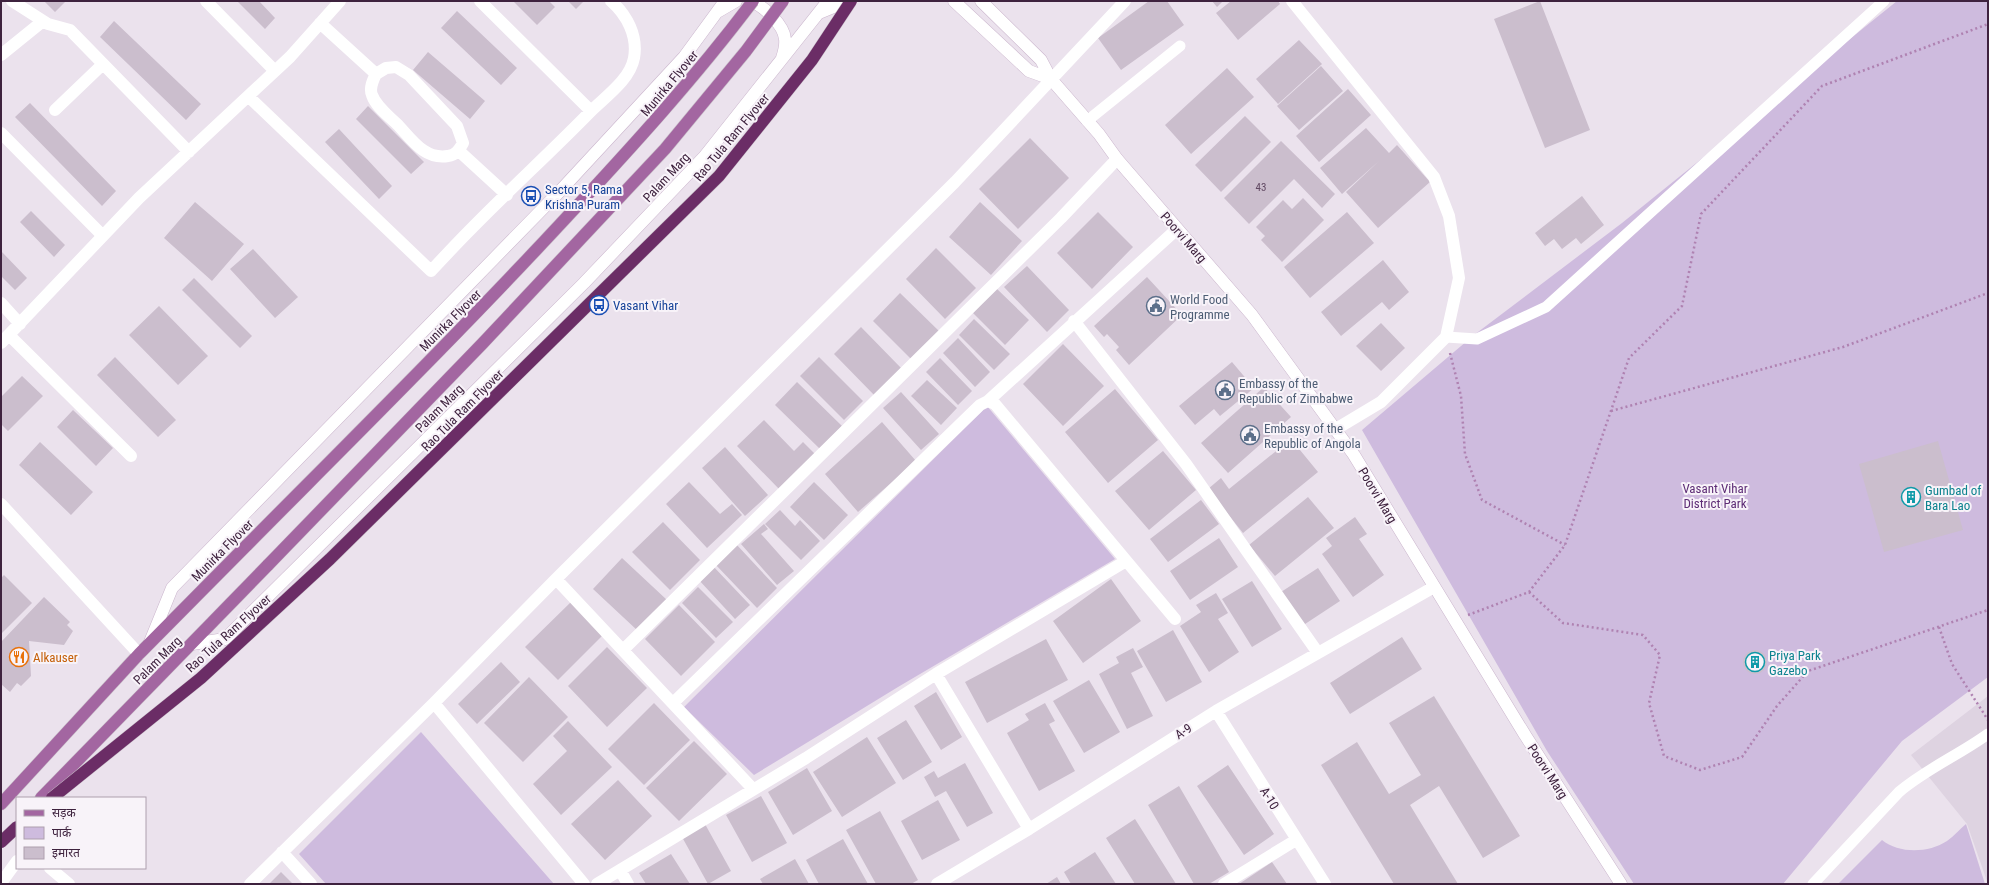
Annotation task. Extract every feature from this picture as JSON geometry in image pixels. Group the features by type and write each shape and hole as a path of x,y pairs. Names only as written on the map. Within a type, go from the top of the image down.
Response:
{"highway":[{"name":"Rao Tula Ram Flyover","path":"53,797 200,678 330,560 720,176 812,60 849,1"},
{"path":"1,842 8,832"}],"main road":[{"name":"Munirka Flyover","path":"150,643 489,300 658,119 726,37 752,1"},
{"path":"192,644 482,344 665,149 746,51 783,1"},
{"name":"Palam Marg","path":"1,804 150,643"},
{"name":"Palam Marg","path":"41,797 192,644"},
{"path":"8,832 16,822"}],"street":[{"path":"12,1 42,21 70,30 189,152"},
{"path":"206,1 275,71"},
{"path":"131,456 5,339 139,198 249,97 340,1"},
{"path":"480,1 592,111"},
{"path":"249,97 431,271 626,76 634,58 634,44 630,27 621,10 611,1"},
{"name":"Palam Marg","path":"150,643 172,588 560,191 684,58 725,1"},
{"path":"718,11 736,1"},
{"path":"752,1 766,9 777,23 785,37 785,50 781,60"},
{"name":"Palam Marg","path":"192,644 225,639 596,271 704,157 828,1"},
{"path":"819,14 849,1"},
{"name":"Poorvi Marg","path":"954,1 1029,71 1051,79"},
{"name":"Poorvi Marg","path":"981,1 1041,60 1051,79 1117,159 1252,315 1336,428 1525,735 1621,884"},
{"path":"250,884 434,703 556,579 954,182 1051,79 1116,6 1125,1"},
{"path":"1292,1 1434,177 1449,216 1459,278 1446,337 1381,402 1336,428"},
{"path":"1,55 42,21"},
{"path":"320,23 376,74"},
{"path":"55,110 103,64"},
{"path":"396,67 409,75 457,126 463,143 459,151 452,156 438,158 424,152 379,107 372,95 371,88 376,74 386,68 396,67"},
{"path":"1,133 103,236"},
{"path":"459,151 507,195"},
{"path":"623,650 1050,229 1117,159"},
{"path":"672,703 980,405 988,401 1074,321 1177,229"},
{"path":"1,303 20,324"},
{"path":"1074,321 1186,464 1318,653"},
{"path":"988,401 995,404 1175,619"},
{"path":"1,504 139,654"},
{"path":"597,884 806,758 936,674 1126,560"},
{"path":"556,579 753,789"},
{"name":"A-9","path":"937,884 1216,711 1434,587"},
{"path":"936,674 1029,828"},
{"path":"434,703 584,884"},
{"name":"A-10","path":"1216,711 1325,884"},
{"path":"53,797 65,774"},
{"path":"8,832 16,839"},
{"path":"1224,884 1296,840"},
{"path":"282,852 311,884"},
{"path":"1,883 16,862"},
{"path":"51,869 69,884"},
{"path":"620,870 628,884"}],"lane":[{"path":"1446,337 1477,339 1546,306 1884,1"},
{"path":"1087,121 1180,46"},
{"path":"1813,884 1899,792 1911,782 1966,750 1988,734"}],"path":[{"path":"1454,620 1529,592 1565,545 1630,358 1682,306 1701,214 1822,86 1988,24"},
{"path":"1611,411 1842,347 1988,293"},
{"path":"1446,337 1461,396 1465,454 1482,500 1565,545"},
{"path":"1529,592 1563,623 1643,635 1660,655 1650,703 1664,756 1700,770 1742,757 1777,706 1808,671 1988,610"},
{"path":"1939,627 1952,664 1988,720"}],"shaded area":[{"path":"1988,696 1988,884 1967,824 1911,755"}],"green space":[{"name":"Vasant Vihar District Park","path":"1897,1 1988,1 1988,677 1902,741 1783,884 1634,884 1547,751 1362,430 1474,335 1622,223"},
{"path":"987,406 1115,559 898,687 754,775 684,707"},
{"path":"421,732 554,884 326,884 299,854"},
{"path":"1966,824 1985,884 1838,884 1882,840 1889,845 1905,850 1923,850 1940,845 1947,841"}],"building":[{"path":"44,1 66,1 55,12"},
{"path":"237,1 259,1 275,18 265,29"},
{"path":"513,1 549,1 555,7 537,25"},
{"path":"568,1 584,1 576,9"},
{"path":"1149,1 1167,1 1184,25 1121,70 1098,38"},
{"path":"1212,1 1223,1 1217,7"},
{"path":"1231,1 1278,1 1280,4 1238,40 1216,13"},
{"path":"1540,1 1590,130 1545,148 1494,19"},
{"path":"457,11 517,68 501,85 441,28"},
{"path":"114,21 201,104 186,120 100,37"},
{"path":"1299,40 1322,64 1278,104 1256,79"},
{"path":"428,52 485,101 470,119 413,70"},
{"path":"1321,66 1343,91 1299,130 1277,106"},
{"path":"1227,68 1254,97 1191,154 1165,125"},
{"path":"1348,89 1371,115 1319,162 1296,136"},
{"path":"30,103 116,191 102,206 15,117"},
{"path":"368,106 424,162 411,174 356,119"},
{"path":"1245,116 1271,142 1221,192 1195,165"},
{"path":"1366,128 1389,153 1397,145 1430,182 1378,228 1346,192 1379,161 1342,194 1320,168"},
{"path":"339,129 392,186 379,199 325,142"},
{"path":"1030,138 1069,178 1018,229 979,189"},
{"path":"1281,141 1335,194 1322,208 1294,179 1249,224 1224,198"},
{"path":"1582,196 1604,225 1581,244 1576,238 1562,249 1554,239 1545,246 1535,233"},
{"path":"1303,198 1324,220 1282,262 1261,240 1265,236 1256,227 1283,200 1292,209"},
{"path":"195,202 244,244 212,281 164,238"},
{"path":"980,202 1022,241 991,275 949,237"},
{"path":"31,211 65,245 54,257 20,222"},
{"path":"1098,212 1133,247 1092,289 1057,253"},
{"path":"1347,212 1374,243 1310,298 1284,267"},
{"path":"936,248 976,288 945,319 906,279"},
{"path":"253,249 298,297 275,318 230,269"},
{"path":"1,251 27,278 15,290 1,276"},
{"path":"1383,260 1409,292 1389,310 1382,302 1341,336 1321,312"},
{"path":"1027,266 1069,310 1047,332 1004,287"},
{"path":"1147,277 1182,315 1129,365 1116,350 1119,347 1107,334 1104,337 1094,326"},
{"path":"194,278 252,336 240,348 182,290"},
{"path":"996,288 1029,320 1005,345 973,313"},
{"path":"900,293 940,332 912,360 873,321"},
{"path":"159,306 208,356 178,385 129,335"},
{"path":"974,319 1010,354 994,370 959,335"},
{"path":"1381,323 1405,348 1381,371 1356,346"},
{"path":"861,327 902,369 875,396 834,354"},
{"path":"958,338 990,372 975,387 943,353"},
{"path":"1063,344 1104,386 1063,426 1023,384"},
{"path":"115,357 176,420 158,437 97,375"},
{"path":"819,357 863,401 844,420 800,376"},
{"path":"940,358 972,391 958,405 926,372"},
{"path":"1232,362 1254,388 1220,416 1214,409 1195,425 1179,406"},
{"path":"22,376 43,396 8,431 1,424 1,397"},
{"path":"927,380 957,408 941,425 911,396"},
{"path":"797,382 842,426 820,449 775,405"},
{"path":"1264,387 1291,417 1228,473 1201,443"},
{"path":"1115,389 1158,440 1108,483 1065,432"},
{"path":"901,392 939,434 921,450 883,408"},
{"path":"73,410 113,448 96,466 57,427"},
{"path":"764,420 794,451 803,442 815,454 779,489 737,446"},
{"path":"882,422 916,461 858,512 825,474"},
{"path":"1291,439 1318,472 1243,533 1208,489 1221,478 1229,489"},
{"name":"Gumbad of Bara Lao","path":"1938,441 1963,530 1884,552 1859,464"},
{"path":"40,442 93,492 71,515 19,465"},
{"path":"725,447 768,495 745,516 702,468"},
{"path":"1163,451 1196,490 1149,530 1115,491"},
{"path":"689,482 720,514 732,504 742,515 707,548 666,504"},
{"path":"814,482 848,515 824,540 790,507"},
{"path":"1308,497 1334,528 1275,576 1249,545"},
{"path":"1201,500 1219,524 1168,562 1150,539"},
{"path":"780,510 795,526 800,520 820,541 801,560 765,524"},
{"path":"1355,517 1367,534 1359,539 1384,575 1353,597 1322,554 1332,546 1326,538"},
{"path":"663,522 700,560 670,590 632,552"},
{"path":"764,524 768,529 761,534 794,571 777,585 741,544"},
{"path":"1219,538 1238,567 1190,600 1170,571"},
{"path":"736,544 777,588 757,608 715,564"},
{"path":"622,558 667,600 638,631 593,589"},
{"path":"712,565 750,605 735,619 698,579"},
{"path":"1318,568 1340,601 1302,626 1281,592"},
{"path":"4,575 32,603 1,634 1,578"},
{"path":"1111,579 1141,621 1083,663 1053,621"},
{"path":"1252,581 1282,629 1252,647 1222,599"},
{"path":"698,587 733,622 716,638 682,603"},
{"path":"1216,593 1228,613 1218,619 1239,652 1209,672 1180,626 1201,612 1196,605"},
{"path":"44,597 70,622 67,625 73,631 64,645 29,641 31,676 21,686 17,683 10,692 1,684 1,642"},
{"path":"572,601 604,634 558,680 525,647"},
{"path":"679,605 715,642 681,676 645,639"},
{"path":"1173,630 1202,682 1166,702 1137,651"},
{"path":"1402,637 1422,669 1350,714 1330,683"},
{"path":"1046,639 1068,680 987,723 965,682"},
{"path":"607,647 647,688 607,727 568,686"},
{"path":"1133,648 1143,667 1131,673 1153,716 1127,729 1099,674 1119,663 1116,657"},
{"name":"Priya Park Gazebo","path":"1755,650 1760,651 1766,657 1766,667 1760,673 1755,674 1750,673 1744,667 1743,662 1744,657 1750,651"},
{"path":"501,662 520,682 477,724 458,704"},
{"path":"529,677 568,717 523,762 484,723"},
{"path":"1089,680 1120,732 1084,753 1053,701"},
{"path":"936,692 962,737 941,750 914,706"},
{"path":"1434,696 1520,836 1483,858 1439,786 1410,805 1458,884 1394,884 1321,765 1357,742 1389,794 1421,775 1389,723"},
{"path":"654,703 690,740 644,785 608,749"},
{"path":"1045,703 1055,721 1049,724 1075,771 1039,791 1007,733 1029,720 1025,714"},
{"path":"906,720 932,762 903,780 877,738"},
{"path":"568,721 612,767 561,815 533,784 567,751 553,736"},
{"path":"867,737 896,783 842,817 813,772"},
{"path":"694,741 727,774 679,821 646,788"},
{"path":"965,763 993,813 967,827 946,791 935,797 924,777 934,771 938,778"},
{"path":"1228,765 1274,834 1244,855 1197,786"},
{"path":"807,768 832,811 793,835 768,792"},
{"path":"618,780 652,816 605,860 571,824"},
{"path":"1179,786 1229,872 1209,884 1194,884 1148,805"},
{"path":"761,796 787,843 752,862 726,815"},
{"path":"938,800 960,840 922,860 901,821"},
{"path":"880,811 918,880 911,884 876,884 846,830"},
{"path":"1135,819 1176,884 1135,884 1106,838"},
{"path":"705,824 731,871 708,884 682,837"},
{"path":"843,839 868,884 819,884 806,860"},
{"path":"1095,852 1116,884 1071,884 1064,872"},
{"path":"671,854 690,884 646,884 639,873"},
{"path":"795,859 809,884 763,884 760,879"},
{"path":"1272,862 1287,884 1239,884"},
{"path":"281,872 293,884 269,884"},
{"path":"1057,877 1061,884 1046,884"}],"place":[{"name":"Sector 5, Rama Krishna Puram","path":"531,196"},
{"name":"Vasant Vihar","path":"599,305"},
{"name":"World Food Programme","path":"1156,306"},
{"name":"Embassy of the Republic of Zimbabwe","path":"1225,390"},
{"name":"Embassy of the Republic of Angola","path":"1250,435"},
{"name":"Gumbad of Bara Lao","path":"1911,497"},
{"name":"Alkauser","path":"19,657"},
{"name":"Priya Park Gazebo","path":"1755,662"}]}
